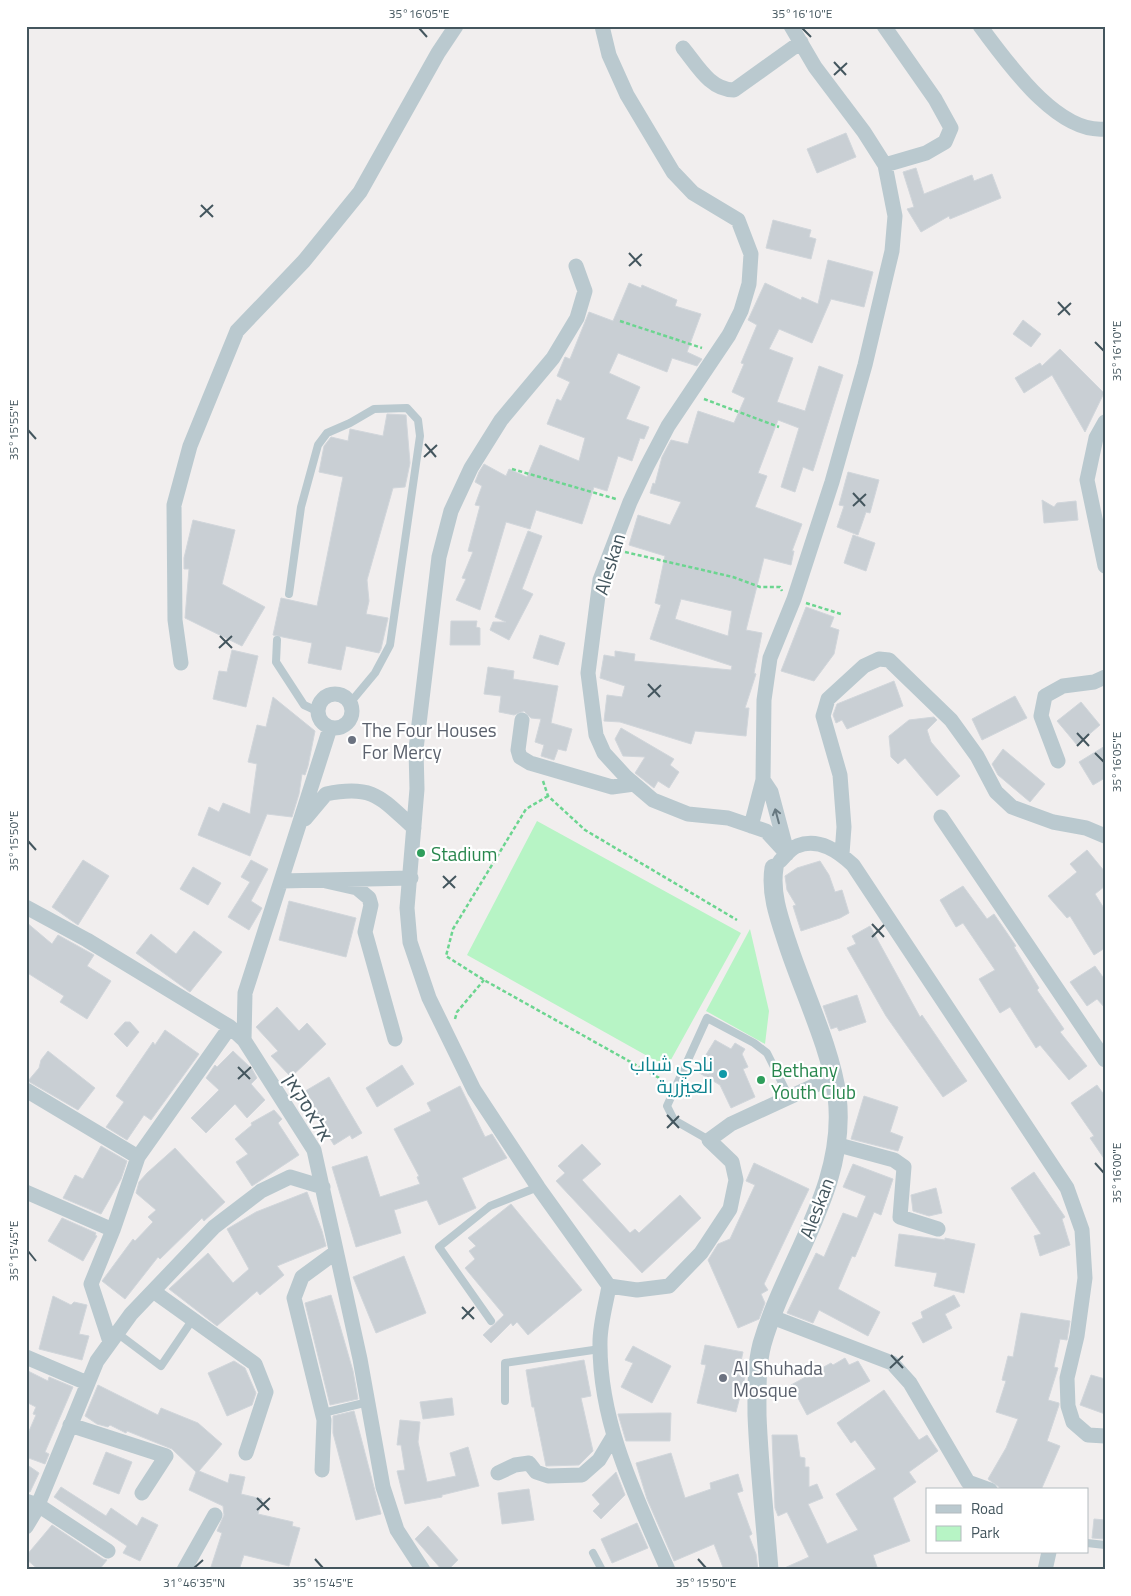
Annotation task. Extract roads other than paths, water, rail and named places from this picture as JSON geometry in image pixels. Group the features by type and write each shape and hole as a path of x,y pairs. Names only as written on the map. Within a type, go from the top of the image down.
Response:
{"street":[{"path":"180,663 175,620 174,505 190,446 238,331 304,261 360,192 438,53 456,26"},
{"name":"Aleskan","path":"602,26 609,55 627,96 673,172 693,193 738,220 751,254 749,284 741,312 718,354 668,426 630,502 600,580 588,674 596,735 604,753 634,784 653,800 688,814 728,818 766,831 787,854"},
{"path":"751,826 763,780 764,700 770,658 794,599 832,482 865,365 892,251 895,216 885,165 864,132 815,67 791,26"},
{"path":"884,26 935,99 951,128 944,142 926,153 885,165"},
{"path":"980,26 1027,87 1071,120 1087,128 1105,129"},
{"path":"683,48 707,78 723,90 734,90 801,42"},
{"path":"576,266 585,291 577,318 553,358 501,420 470,468 451,511 439,556 432,599 416,749 414,828 407,908 410,942 428,998 474,1090 538,1187 609,1286 600,1349 604,1400 622,1460 668,1570"},
{"path":"1104,564 1087,480 1096,438 1105,422"},
{"path":"842,854 844,827 840,775 823,716 828,699 864,666 879,659 889,660 951,720 977,756 996,792 1012,807 1053,822 1086,828 1105,836"},
{"path":"1058,761 1041,716 1045,696 1063,686 1094,682 1105,677"},
{"path":"331,694 342,695 350,703 352,714 346,724 336,729 320,722 317,711 321,700 331,694"},
{"path":"522,720 518,750 520,757 538,766 612,787 634,784"},
{"path":"244,1040 246,993 330,728"},
{"path":"763,780 771,792 787,854"},
{"path":"298,829 326,794 360,790 378,798 414,828"},
{"path":"941,817 1105,1060"},
{"name":"Aleskan","path":"769,1570 756,1384 762,1344 828,1186 838,1114 833,1077 781,925 772,884 774,868 797,846 809,844 831,847 842,854 858,872 1067,1188 1082,1230 1085,1278 1077,1336 1066,1378 1068,1406 1073,1422 1088,1435 1105,1436"},
{"path":"281,881 411,878"},
{"path":"326,881 357,888 369,898 371,905 365,932 395,1039"},
{"name":"אלאסקאן","path":"26,907 87,940 230,1027 244,1040 314,1150 368,1402 383,1487 397,1530 423,1570"},
{"path":"114,1338 91,1284 113,1230 138,1157 230,1027"},
{"path":"609,1286 637,1290 669,1286 702,1253 730,1209 736,1180 732,1162 709,1140 731,1124 833,1077"},
{"path":"26,1090 138,1157"},
{"path":"835,1144 894,1160 904,1167 900,1217 938,1229"},
{"path":"26,1527 32,1503 70,1425 96,1361 153,1290 214,1227 261,1191 290,1177 322,1187"},
{"path":"26,1192 113,1230"},
{"path":"322,1470 323,1413 294,1298 302,1277 336,1252"},
{"path":"153,1290 256,1364 266,1392 246,1453"},
{"path":"772,1317 892,1363 910,1383 968,1482 984,1488"},
{"path":"26,1357 87,1384"},
{"path":"70,1425 166,1456 142,1493"},
{"path":"498,1473 515,1465 528,1463 536,1472 548,1476 582,1475 599,1460 614,1436"},
{"path":"32,1503 108,1551"},
{"path":"184,1570 216,1514"},
{"path":"1045,1570 1049,1554"}],"lane":[{"path":"289,594 301,507 318,445 327,434 350,424 374,409 407,408 418,420 420,436 390,645 375,673 350,703"},
{"path":"277,640 276,662 304,705 317,711"},
{"path":"709,1140 674,1120 667,1106 707,1018 754,1043 767,1053 789,1097"},
{"path":"490,1321 439,1247 490,1206 538,1187"},
{"path":"114,1338 161,1366 193,1319"},
{"path":"505,1401 505,1363 600,1349"},
{"path":"323,1413 368,1402"},
{"path":"1088,1543 1105,1545"},
{"path":"593,1553 602,1570"}],"place":[{"name":"The Four Houses For Mercy","path":"352,740"},
{"name":"Stadium","path":"421,853"},
{"name":"نادي شباب العيزرية","path":"723,1074"},
{"name":"Bethany Youth Club","path":"761,1080"},
{"name":"Al Shuhada Mosque","path":"723,1378"}]}
